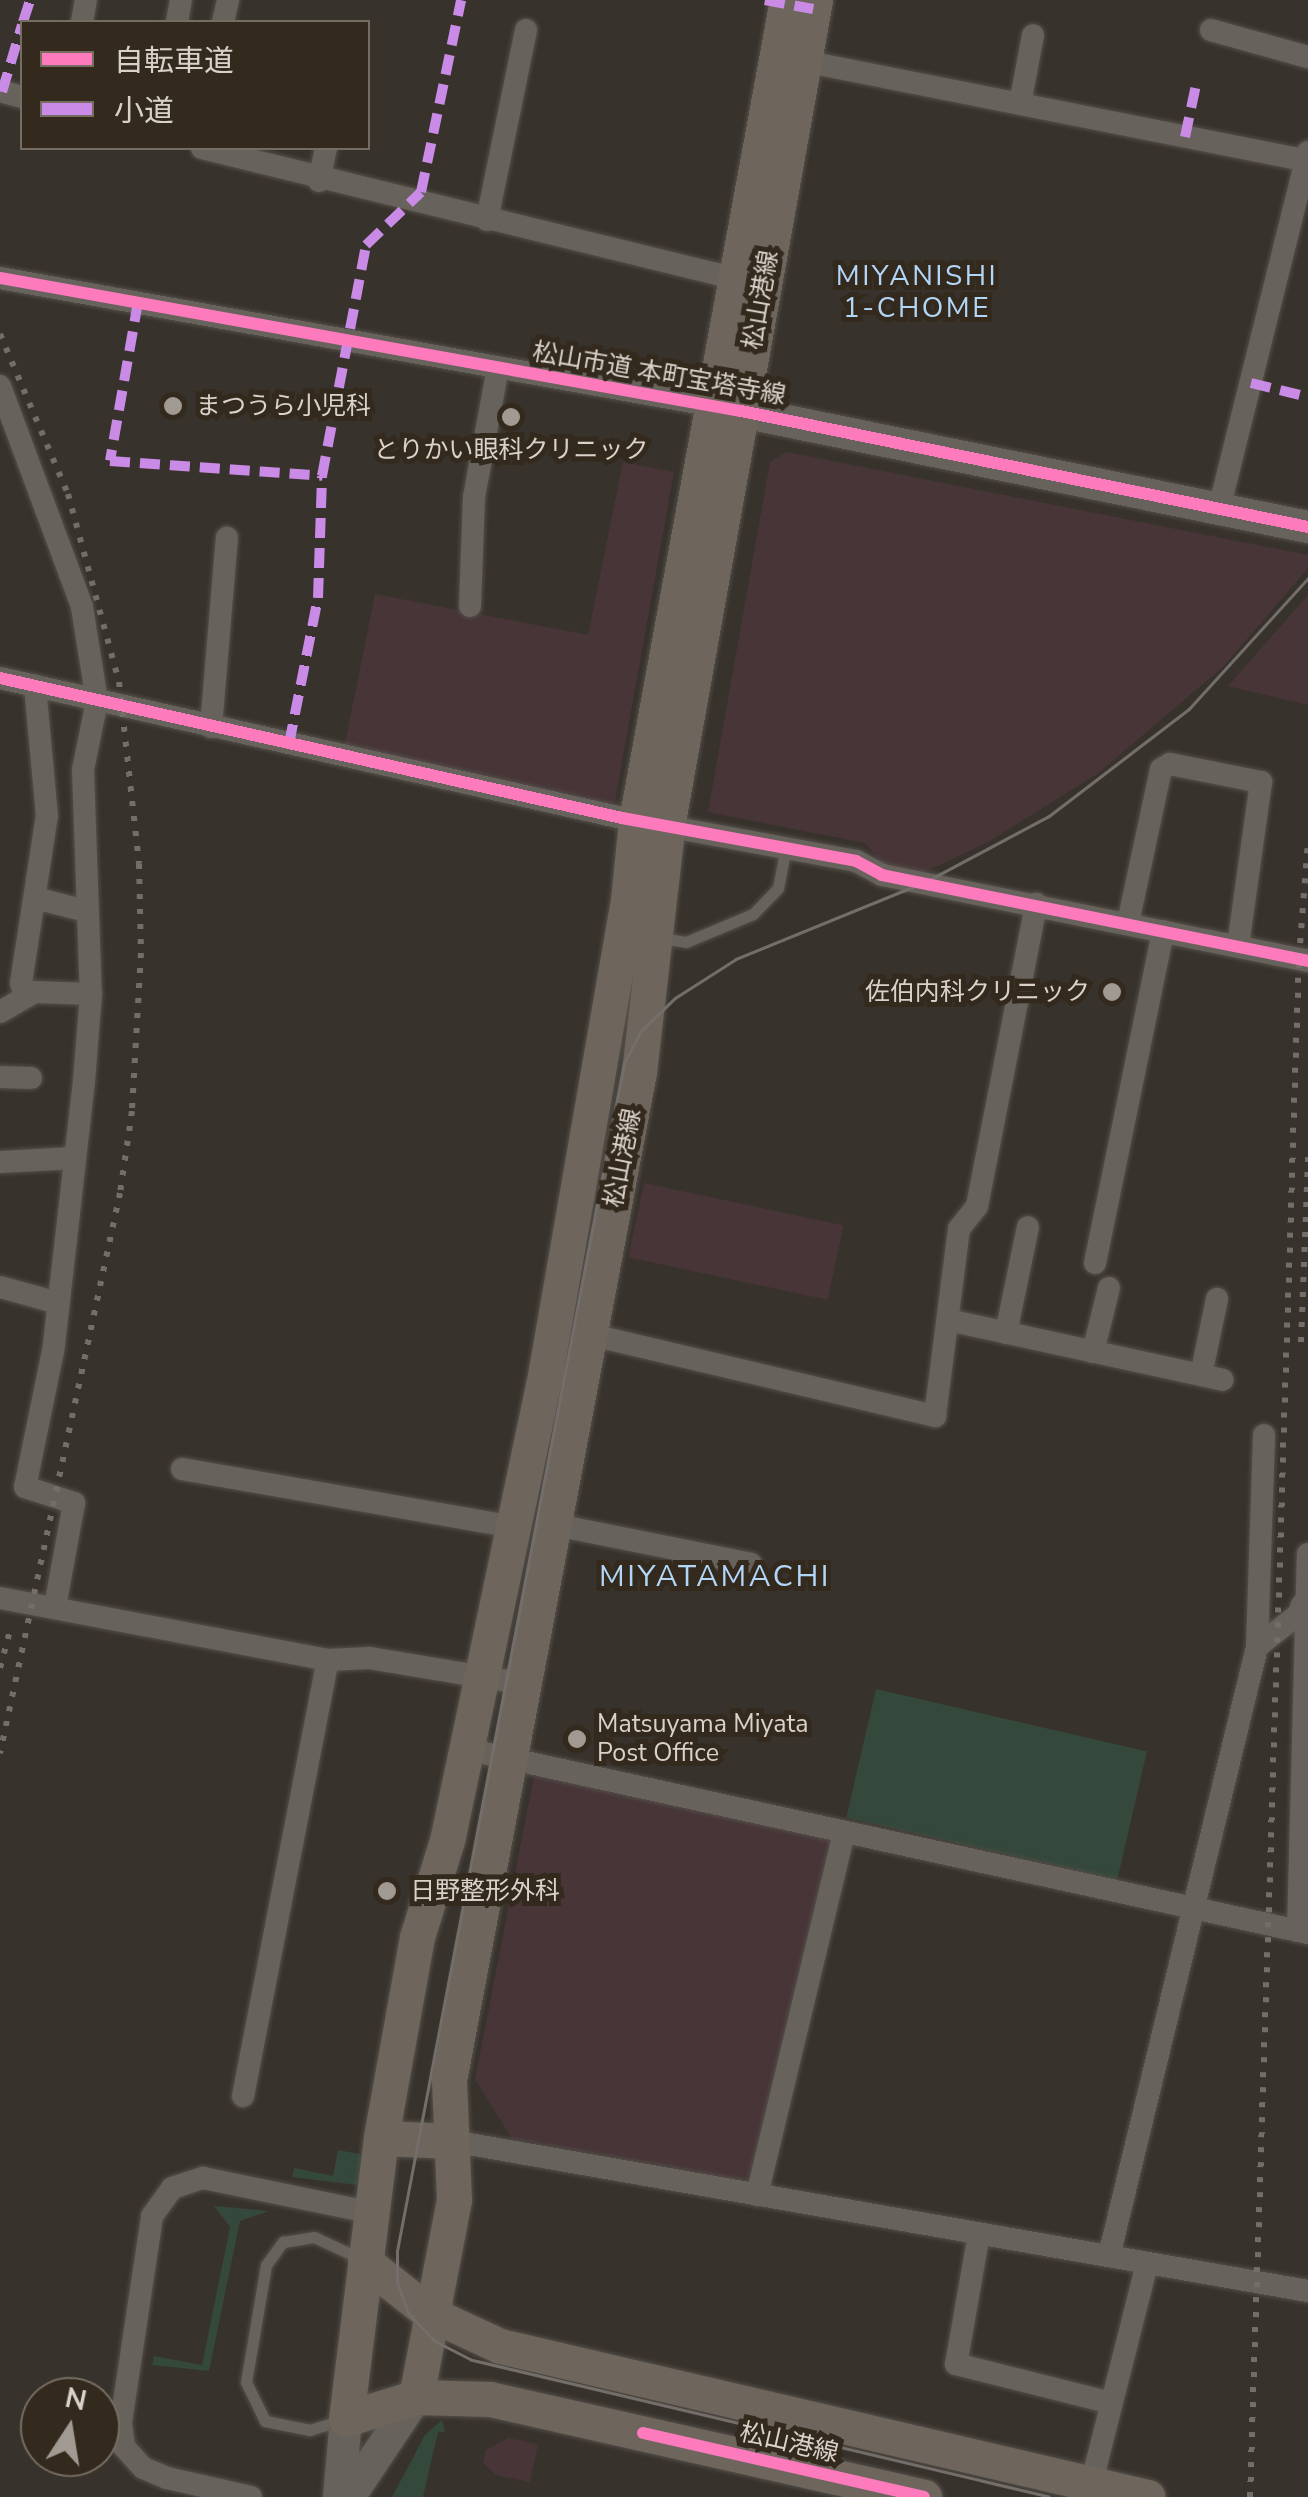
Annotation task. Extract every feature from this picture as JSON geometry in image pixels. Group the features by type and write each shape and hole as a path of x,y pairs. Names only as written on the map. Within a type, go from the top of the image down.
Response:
{"main road":[{"name":"松山港線","path":"727,408 738,279 787,0"},
{"name":"松山港線","path":"815,0 727,408 652,821 628,900 514,1527 466,1748 417,1936 380,2138 346,2419 416,2398 490,2399 924,2497"},
{"name":"松山港線","path":"416,2398 454,2200 448,2080 520,1684 640,1072 652,936 652,821"},
{"path":"380,2138 452,2142"},
{"path":"372,2213 431,2314"},
{"name":"松山港線","path":"365,2262 431,2314 500,2346 1089,2491 1148,2497"}],"street":[{"path":"1212,30 1308,56"},
{"path":"1020,104 1033,35"},
{"path":"487,220 530,46"},
{"path":"803,61 1307,158 1220,509"},
{"path":"209,150 319,181 738,279"},
{"path":"319,181 326,150"},
{"name":"松山市道 本町宝塔寺線","path":"0,278 727,408 1308,527"},
{"path":"470,606 474,497 498,367"},
{"path":"0,386 82,606 97,701 83,770 91,994 58,1303 25,1487"},
{"path":"211,727 227,538"},
{"path":"0,678 211,727 856,861 882,874 1308,961"},
{"path":"25,997 21,983 48,784 35,686"},
{"path":"1128,923 1161,769 1170,764 1262,782 1238,946"},
{"path":"35,898 78,909"},
{"path":"588,1334 935,1416 959,1229 977,1206 1036,904"},
{"path":"1096,1263 1164,930"},
{"path":"0,1012 25,997 55,990 91,994"},
{"path":"0,1162 75,1158"},
{"path":"1006,1333 1028,1227"},
{"path":"0,1286 58,1303"},
{"path":"1093,1352 1109,1288"},
{"path":"948,1320 1212,1378 1217,1299"},
{"path":"1109,2256 1258,1647 1264,1435"},
{"path":"182,1469 514,1527"},
{"path":"0,1481 74,1503 55,1607"},
{"path":"551,1524 751,1564"},
{"path":"466,1748 1303,1932 1308,1554"},
{"path":"0,1598 328,1660 369,1658 520,1684"},
{"path":"1258,1647 1307,1608"},
{"path":"243,2096 328,1660"},
{"path":"757,2195 844,1832"},
{"path":"452,2142 1308,2291"},
{"path":"250,2497 167,2478 143,2468 124,2446 122,2422 152,2216 172,2188 203,2178 372,2213"},
{"path":"979,2234 956,2364 1107,2402"},
{"path":"1089,2491 1107,2402 1147,2263"},
{"path":"349,2497 416,2398"},
{"path":"378,2497 416,2398"},
{"path":"338,2497 346,2419"}],"lane":[{"path":"652,936 686,942 753,914 778,888 786,846"},
{"path":"346,2419 310,2430 264,2422 246,2382 266,2265 283,2242 314,2238 365,2262"}],"shaded area":[{"path":"787,452 1308,555 1308,568 1223,667 1097,774 990,841 921,874 885,866 865,843 708,812 770,462"},
{"path":"623,462 674,472 614,807 344,748 375,594 588,635"},
{"path":"1308,595 1308,705 1228,686"},
{"path":"644,1183 844,1225 828,1300 628,1257"},
{"path":"535,1771 831,1840 752,2175 741,2180 512,2139 475,2079"},
{"path":"508,2438 538,2444 530,2482 496,2475 483,2463 486,2450"}],"green space":[{"path":"876,1689 1147,1752 1117,1880 846,1818"},
{"path":"338,2150 370,2156 357,2185 292,2177 294,2168 333,2176"},
{"path":"214,2206 269,2211 240,2221 209,2371 152,2365 154,2356 202,2365 230,2227"},
{"path":"442,2420 445,2432 438,2432 423,2497 392,2497 425,2435"}],"tram line":[{"path":"1049,2497 471,2360 434,2341 408,2313 397,2283 397,2251 624,1063 641,1031 675,998 736,959 925,882 1049,816 1189,709 1308,578"}],"railway":[{"path":"0,334 68,494 119,682 139,864 141,953 132,1111 120,1193 0,1753"},
{"path":"1250,2497 1299,958 1308,841"},
{"path":"1301,1342 1308,1157"},
{"path":"0,1668 10,1631"}],"marked path":[{"path":"24,20 30,0"},
{"path":"289,744 318,598 322,476 366,245 421,192 461,0"},
{"path":"765,0 813,9"},
{"path":"2,92 20,32"},
{"path":"1185,137 1197,80"},
{"path":"138,302 110,461 322,476"},
{"path":"1251,383 1308,397"}],"cycle path":[{"path":"0,278 741,411 1308,527"},
{"path":"0,678 622,818 856,861 882,875 1308,961"},
{"path":"643,2433 924,2497"}],"place":[{"name":"まつうら小児科","path":"173,406"},
{"name":"とりかい眼科クリニック","path":"511,417"},
{"name":"佐伯内科クリニック","path":"1112,992"},
{"name":"Matsuyama Miyata Post Office","path":"577,1739"},
{"name":"日野整形外科","path":"387,1891"}],"district":[{"name":"MIYANISHI 1-CHOME","path":"917,292"},
{"name":"MIYATAMACHI","path":"715,1577"}]}
